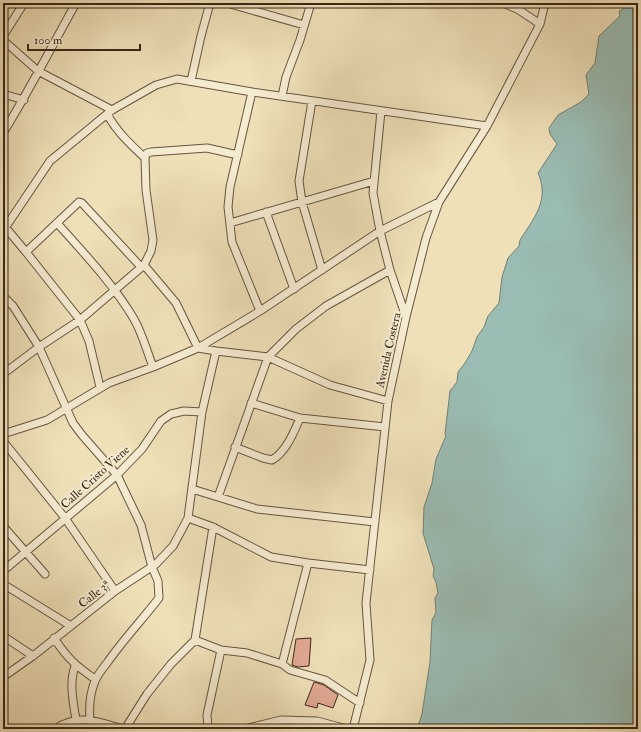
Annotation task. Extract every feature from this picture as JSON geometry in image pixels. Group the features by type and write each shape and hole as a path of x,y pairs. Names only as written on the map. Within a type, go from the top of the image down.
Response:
{"street":[{"path":"3,36 24,3"},
{"path":"3,133 24,100 38,71 76,3"},
{"path":"191,81 210,3"},
{"path":"227,3 304,25"},
{"path":"282,96 286,77 300,40 311,3"},
{"path":"503,3 520,10 540,24"},
{"name":"Avenida Costera","path":"353,729 370,660 366,603 388,400 406,317 426,238 439,202 487,126 540,24 545,3"},
{"path":"3,40 38,71 110,112 114,125 127,141 145,158"},
{"path":"100,387 89,341 80,320 26,252 4,230 50,161 110,112 156,85 177,79 252,92 487,126"},
{"path":"252,92 230,187 228,207 232,242 260,311"},
{"path":"3,94 24,100"},
{"path":"312,101 299,181 302,202 322,270"},
{"path":"381,111 373,193 380,231 390,270 406,317"},
{"path":"3,374 39,347 80,320 143,266 151,252 153,240 146,190 145,158 147,153 187,148 207,148 238,155"},
{"path":"230,223 374,181"},
{"path":"3,434 47,420 100,387 198,348 260,311 380,231 439,202"},
{"path":"26,252 76,203 82,203 143,266 176,303 198,348"},
{"path":"266,212 294,289"},
{"path":"57,223 114,290 135,320 153,367"},
{"path":"218,497 268,357 296,329 326,306 390,270"},
{"path":"3,296 13,306 39,347 73,422 82,435 117,475 141,525 152,567 158,581 159,598 120,644 96,679 89,709 90,720"},
{"path":"198,348 216,352 268,357 330,385 388,400"},
{"name":"Calle 3ª","path":"3,677 33,656 114,591 152,567 174,546 188,518 202,412 216,352"},
{"path":"251,403 300,418 385,427"},
{"name":"Calle Cristo Viene","path":"3,571 117,475 142,449 161,421 171,414 184,411 202,412"},
{"path":"235,447 272,460 280,454 300,418"},
{"path":"3,441 65,518 114,591"},
{"path":"192,489 257,509 375,522"},
{"path":"188,518 213,527 270,557 370,570"},
{"path":"3,526 45,574"},
{"path":"56,729 76,720 90,720 124,729 147,694 172,664 195,640 213,527"},
{"path":"282,664 308,563"},
{"path":"3,584 71,626"},
{"path":"4,638 33,656"},
{"path":"54,638 75,666 96,679"},
{"path":"195,640 221,650 247,654 282,664 290,670 325,680 360,703"},
{"path":"208,729 207,715 221,650"},
{"path":"75,666 72,676 72,698 76,720"},
{"path":"244,729 281,720 317,721 347,729"}],"water":[{"path":"632,3 638,3 638,729 417,729 422,714 430,662 432,620 436,613 435,598 438,593 433,576 434,569 423,533 424,507 432,483 436,459 446,436 450,391 457,382 458,372 472,351 477,337 484,327 488,316 499,303 502,277 508,258 519,246 520,240 539,208 542,192 538,173 557,144 550,134 549,128 558,115 581,102 589,94 586,75 595,63 599,36 620,16 619,11"}],"building":[{"path":"311,638 309,666 298,667 292,665 296,639"},
{"path":"314,682 324,685 338,695 333,708 318,703 317,708 305,705"}]}
